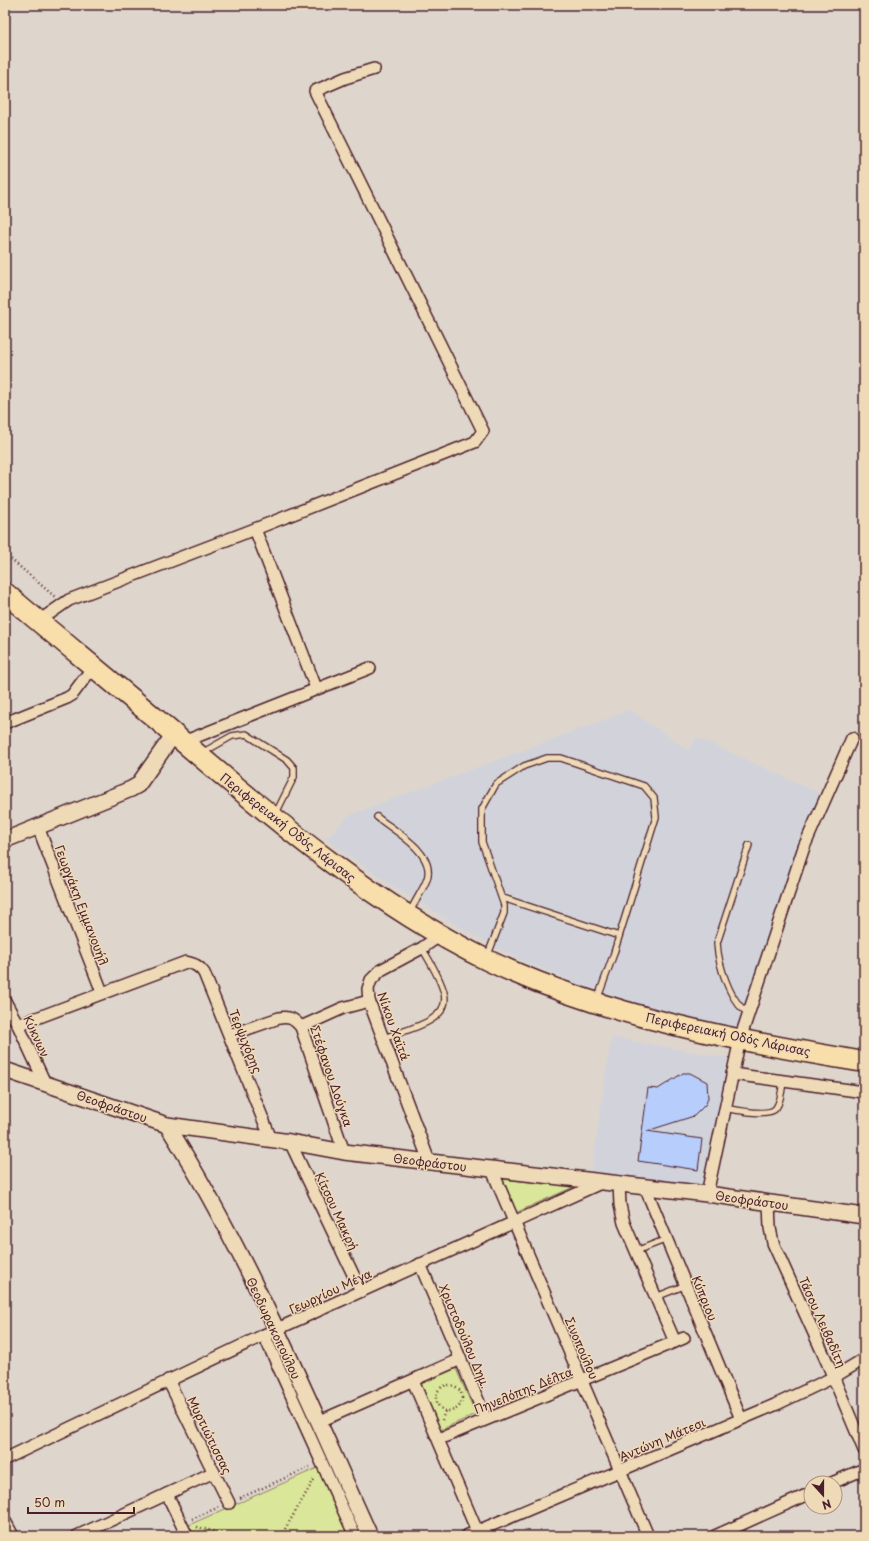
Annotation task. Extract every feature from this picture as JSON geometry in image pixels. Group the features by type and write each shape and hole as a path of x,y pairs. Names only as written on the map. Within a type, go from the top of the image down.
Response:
{"highway":[{"name":"Περιφερειακή Οδός Λάρισας","path":"5,593 198,755 339,868 408,914 486,959 535,981 596,1002 656,1020 740,1039 864,1062"}],"street":[{"path":"39,621 63,604 475,442 483,431 315,91 374,69"},
{"path":"255,529 316,688"},
{"path":"5,723 72,695 93,667"},
{"path":"5,840 131,789 138,784 179,738 370,668"},
{"path":"707,1194 724,1108 740,1039 804,847 852,738"},
{"name":"Γεωργάκη Εμμανουήλ","path":"38,827 102,992"},
{"name":"Νίκου Χαϊτά","path":"429,1161 369,1001 368,989 371,980 381,970 422,948 442,934"},
{"name":"Τερψιχόρης","path":"102,992 186,962 194,963 200,967 204,973 230,1035 272,1139"},
{"path":"18,1024 102,992"},
{"name":"Κύκνων","path":"5,1001 18,1024 45,1083"},
{"path":"302,1027 343,1008 369,1001"},
{"name":"Στέφανου Δούγκα","path":"230,1035 287,1016 294,1019 302,1027 344,1152"},
{"name":"Θεοφράστου","path":"5,1070 167,1125 272,1139 344,1152 707,1194 864,1216"},
{"path":"732,1074 863,1094"},
{"name":"Θεοδωρακοπούλου","path":"167,1125 194,1169 220,1218 270,1332 318,1422 370,1536"},
{"name":"Κίτσου Μακρή","path":"290,1142 361,1291"},
{"name":"Σινοπούλου","path":"492,1170 648,1536"},
{"name":"Γεωργίου Μέγα","path":"5,1459 270,1332 603,1182"},
{"path":"619,1184 622,1215 656,1297"},
{"name":"Κύπριου","path":"645,1187 741,1419"},
{"name":"Τάσου Λειβαδίτη","path":"770,1203 770,1228 773,1243 834,1377 864,1450"},
{"name":"Χριστοδούλου Δημ.","path":"420,1264 486,1419"},
{"name":"Πηνελόπης Δέλτα","path":"439,1439 679,1340 656,1297"},
{"path":"270,1332 322,1462 356,1536"},
{"name":"Αντώνη Μάτεσι","path":"466,1536 741,1419 834,1377 864,1359"},
{"path":"318,1422 461,1360"},
{"name":"Μυρτιώτισσας","path":"168,1380 229,1502"},
{"path":"412,1381 439,1439 477,1531"},
{"path":"843,1478 864,1469"},
{"path":"77,1536 214,1472"},
{"path":"167,1494 187,1536"},
{"path":"715,1536 803,1497"},
{"path":"5,1521 13,1536"}],"lane":[{"path":"198,755 232,736 246,734 287,760 294,768 294,777 274,817"},
{"path":"486,959 504,913 503,898 493,876 482,842 482,809 496,784 524,766 547,758 561,758 644,786 654,798 656,817 619,936 596,1002"},
{"path":"377,817 419,850 428,864 427,879 408,914"},
{"path":"748,845 717,943 721,968 733,995 740,1007 749,1013"},
{"path":"503,898 619,936"},
{"path":"384,1038 432,1020 440,1014 445,1005 444,994 440,981 422,948"},
{"path":"724,1108 768,1113 775,1110 779,1104 783,1081"},
{"path":"636,1251 667,1239"},
{"path":"656,1297 686,1285"}],"path":[{"path":"5,554 63,604"},
{"path":"450,1385 455,1387 462,1397 457,1408 445,1411 438,1407 435,1399 437,1391 443,1386 450,1385"},
{"path":"181,1524 322,1462"},
{"path":"281,1536 322,1466 322,1462"},
{"path":"181,1524 231,1536"}],"shaded area":[{"path":"630,710 688,750 697,737 823,795 737,1029 673,1014 583,986 520,960 471,934 383,880 325,839 349,815"},
{"path":"611,1037 728,1058 704,1188 591,1172"}],"green space":[{"path":"500,1179 570,1186 571,1188 513,1214"},
{"path":"455,1367 476,1414 438,1431 418,1383"},
{"path":"322,1466 353,1536 194,1536 189,1525"}],"building":[{"path":"683,1073 690,1073 707,1082 708,1098 706,1104 694,1116 647,1131 702,1139 698,1170 638,1161 648,1088 658,1089"}]}
